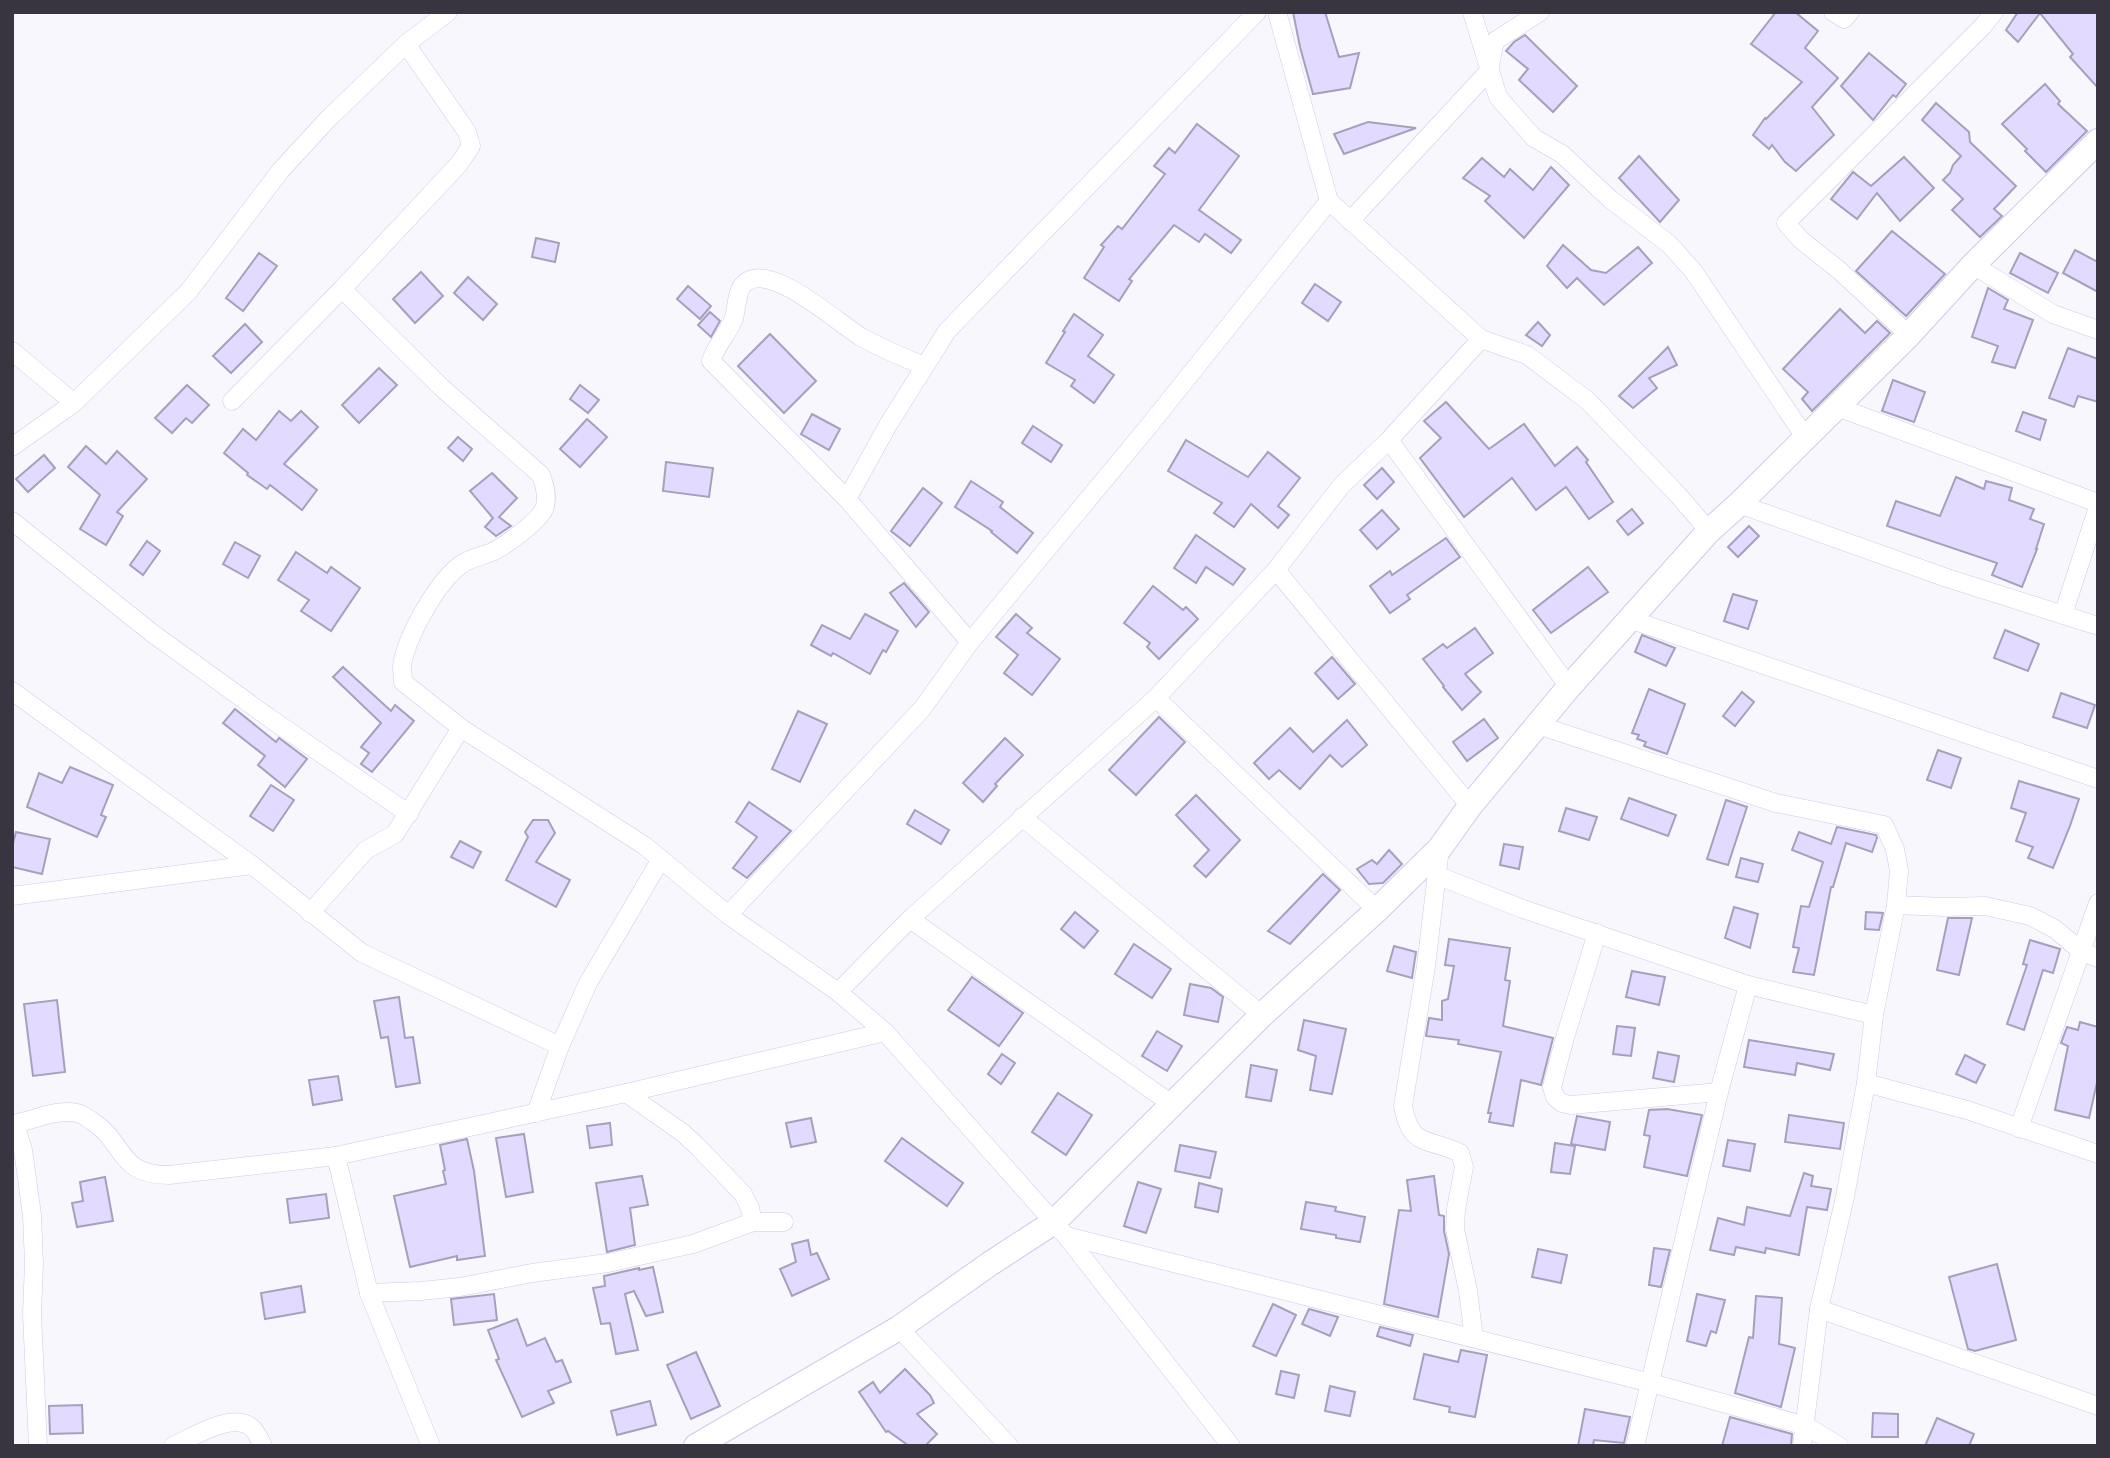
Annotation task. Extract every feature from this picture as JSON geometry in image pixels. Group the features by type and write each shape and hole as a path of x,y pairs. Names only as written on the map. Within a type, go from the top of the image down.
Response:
{"street":[{"path":"12,447 74,403 188,292 281,170 328,119 406,44 447,12"},
{"path":"847,499 947,331 1257,12"},
{"path":"1277,12 1329,201 1481,339 1527,355 1588,401 1709,531"},
{"path":"1472,12 1498,97 1535,138 1562,154 1610,199 1669,244 1694,272 1805,437"},
{"path":"1350,221 1489,71 1495,41 1540,12"},
{"path":"1832,12 1844,19 1850,12"},
{"path":"1909,335 1840,271 1801,240 1786,223 1994,12"},
{"path":"232,401 342,289 459,164 471,146 467,132 406,44"},
{"path":"696,1446 899,1328 991,1263 1060,1229 1173,1105 1262,1015 1377,910 1440,848 1470,806 1569,687 1709,531 1909,335 1973,265 2098,141"},
{"path":"728,915 922,709 970,642 1148,428 1329,201"},
{"path":"1973,265 2053,314 2098,330"},
{"path":"924,366 882,349 804,297 772,280 756,278 745,283 740,289 734,318 711,361 847,499 970,642"},
{"path":"342,289 441,387 541,475 547,489 543,511 516,537 495,551 462,564 439,586 407,648 402,666 403,682 461,728 645,846 728,915 838,992 885,1032 1060,1229 1230,1446"},
{"path":"838,992 909,919 1156,698 1276,570 1340,486 1389,440 1481,339"},
{"path":"12,351 74,403"},
{"path":"1837,407 2098,505 2063,615"},
{"path":"1389,440 1569,687"},
{"path":"1739,503 1947,578 2098,626"},
{"path":"12,521 152,633 409,814"},
{"path":"1276,570 1470,806"},
{"path":"1629,619 2098,779"},
{"path":"12,691 252,865 362,953 560,1046"},
{"path":"1156,698 1377,910"},
{"path":"1538,725 1776,803 1884,825 1895,849 1899,871 1896,905 1874,1015 1866,1083 1845,1197 1819,1309 1802,1446"},
{"path":"310,913 366,850 395,834 461,728"},
{"path":"1022,817 1262,1015"},
{"path":"1440,848 1426,966 1403,1106 1406,1124 1414,1135 1460,1153 1464,1167 1455,1229 1468,1291 1474,1338"},
{"path":"536,1113 560,1046 588,983 661,859"},
{"path":"12,896 252,865"},
{"path":"1436,876 1523,909 1748,985 1874,1015"},
{"path":"2019,1128 2090,955 2098,903"},
{"path":"1896,905 1985,906 2030,916 2055,929 2090,955"},
{"path":"909,919 1173,1105"},
{"path":"1597,933 1552,1087 1555,1097 1562,1103 1571,1105 1719,1092"},
{"path":"1635,1446 1719,1092 1748,985"},
{"path":"38,1446 32,1314 32,1215 23,1150 14,1124 63,1112 79,1113 104,1129 128,1163 151,1175 336,1156 626,1093 885,1032"},
{"path":"1866,1083 1967,1110 2098,1154"},
{"path":"626,1093 697,1146 743,1194 753,1222"},
{"path":"336,1156 369,1293 431,1446"},
{"path":"369,1293 460,1287 532,1273 608,1263 693,1244 753,1222 784,1222"},
{"path":"1060,1229 1651,1382 1806,1426 1839,1446"},
{"path":"1819,1309 2098,1406"},
{"path":"899,1328 1009,1446"},
{"path":"173,1446 227,1422 251,1427 263,1446"}],"building":[{"path":"1293,12 1325,12 1339,57 1359,53 1350,88 1313,94"},
{"path":"1776,12 1795,12 1818,31 1805,48 1838,78 1812,107 1834,135 1796,171 1772,145 1769,149 1753,135 1765,118 1802,82 1751,44"},
{"path":"2018,12 2098,12 2098,88 2070,57 2073,54 2040,13 2018,42 2006,30"},
{"path":"1525,35 1577,86 1553,112 1519,80 1528,69 1506,51"},
{"path":"1869,53 1906,84 1896,97 1893,95 1873,120 1841,86"},
{"path":"2045,84 2060,101 2058,104 2087,131 2046,172 2002,124"},
{"path":"1936,103 1969,132 1970,142 2016,186 1994,209 2002,216 1980,237 1952,210 1963,199 1943,180 1961,156 1922,120"},
{"path":"1368,122 1416,128 1344,154 1334,134"},
{"path":"1197,124 1239,156 1199,210 1241,240 1231,253 1205,234 1199,242 1174,225 1129,279 1132,281 1119,301 1084,278 1104,247 1101,245 1118,226 1122,229 1165,174 1154,166 1169,148 1175,153"},
{"path":"1639,156 1679,200 1660,222 1619,178"},
{"path":"1904,157 1934,188 1900,221 1877,193 1857,219 1831,199 1853,172 1871,186"},
{"path":"1482,158 1504,177 1510,169 1533,190 1551,167 1569,185 1524,238 1485,201 1490,196 1463,178"},
{"path":"1892,231 1945,274 1906,316 1856,271"},
{"path":"536,238 559,243 555,262 532,257"},
{"path":"1563,245 1591,270 1606,273 1638,247 1652,263 1604,305 1577,278 1567,288 1547,266"},
{"path":"2075,250 2098,262 2098,292 2063,273"},
{"path":"259,253 277,266 243,311 226,298"},
{"path":"2020,253 2058,273 2048,293 2010,273"},
{"path":"421,272 443,296 415,323 393,299"},
{"path":"468,277 497,304 483,320 454,293"},
{"path":"1315,284 1341,302 1328,321 1302,303"},
{"path":"688,286 711,306 700,319 677,299"},
{"path":"1988,288 2008,300 2004,309 2033,320 2015,368 1992,362 1998,346 1972,337"},
{"path":"1840,309 1865,333 1877,321 1890,333 1812,411 1802,399 1808,392 1783,369"},
{"path":"710,312 720,321 711,337 698,325"},
{"path":"1074,314 1103,335 1088,356 1114,375 1094,403 1071,386 1075,380 1046,363"},
{"path":"1538,322 1550,335 1542,346 1526,335"},
{"path":"245,324 262,342 231,373 213,356"},
{"path":"770,334 816,381 784,413 738,366"},
{"path":"1668,347 1677,365 1649,378 1657,388 1633,408 1619,396"},
{"path":"2068,348 2098,359 2098,402 2078,396 2074,407 2049,398"},
{"path":"379,368 397,385 359,423 342,405"},
{"path":"1893,380 1925,392 1914,422 1882,411"},
{"path":"187,385 209,405 192,423 186,418 172,433 155,418"},
{"path":"580,385 599,400 588,413 570,399"},
{"path":"1446,402 1489,449 1524,424 1555,466 1577,447 1613,502 1589,519 1566,487 1536,510 1512,478 1464,517 1420,458 1441,438 1424,421"},
{"path":"279,411 291,421 301,411 318,427 284,464 317,490 302,510 270,485 267,489 247,475 248,473 224,453 243,429 256,440"},
{"path":"2023,412 2046,420 2040,440 2016,431"},
{"path":"812,414 840,429 829,450 801,434"},
{"path":"587,419 607,437 580,467 560,449"},
{"path":"1033,426 1062,445 1051,462 1022,443"},
{"path":"458,437 472,449 463,461 448,448"},
{"path":"1186,440 1248,477 1268,452 1300,478 1278,506 1289,515 1278,528 1251,504 1234,527 1214,513 1222,503 1168,471"},
{"path":"86,446 106,464 117,451 147,479 117,512 123,516 106,545 80,529 100,495 68,467"},
{"path":"44,455 55,468 28,492 16,479"},
{"path":"666,462 713,468 709,497 663,491"},
{"path":"1382,468 1394,482 1377,499 1364,485"},
{"path":"492,473 517,498 499,517 511,526 496,536 485,527 493,518 470,491"},
{"path":"1956,477 1984,489 1986,481 2012,488 2009,500 2034,509 2030,519 2044,524 2022,587 1992,575 1997,563 1887,526 1896,501 1940,516"},
{"path":"971,481 1003,502 1000,507 1033,533 1017,553 992,531 955,507"},
{"path":"923,488 942,503 910,546 891,531"},
{"path":"1632,509 1643,523 1628,535 1617,521"},
{"path":"1382,510 1399,529 1377,549 1360,530"},
{"path":"1749,526 1759,536 1738,557 1728,547"},
{"path":"1196,535 1245,569 1233,585 1206,567 1196,583 1174,568"},
{"path":"1446,538 1460,557 1407,595 1410,599 1390,613 1370,586 1390,571 1392,575"},
{"path":"147,541 160,551 143,575 130,565"},
{"path":"235,542 260,556 248,578 223,564"},
{"path":"296,552 327,573 331,567 360,588 331,631 301,611 309,600 278,580"},
{"path":"1588,567 1608,592 1551,633 1533,610"},
{"path":"904,583 929,612 916,627 890,593"},
{"path":"1153,586 1183,610 1186,607 1198,619 1159,659 1147,647 1150,643 1124,623"},
{"path":"1733,594 1757,601 1748,629 1724,621"},
{"path":"865,614 898,631 886,652 883,650 870,674 833,653 831,656 811,645 822,625 850,639"},
{"path":"1016,614 1032,628 1027,633 1060,659 1032,695 1004,673 1018,655 996,637"},
{"path":"1475,628 1493,653 1465,674 1481,692 1462,710 1423,659 1443,644 1447,648"},
{"path":"2005,630 2039,644 2028,671 1994,658"},
{"path":"1642,635 1675,648 1666,666 1635,652"},
{"path":"1332,657 1355,684 1338,699 1315,673"},
{"path":"343,667 391,711 395,705 414,721 372,772 361,764 369,753 361,747 381,723 333,677"},
{"path":"1649,689 1685,704 1667,754 1644,746 1646,742 1637,739 1639,735 1632,733"},
{"path":"1742,692 1754,702 1735,726 1723,716"},
{"path":"2061,693 2095,705 2087,728 2053,717"},
{"path":"235,709 276,742 279,738 307,759 285,787 258,765 265,756 223,723"},
{"path":"798,711 827,724 800,782 772,769"},
{"path":"1159,717 1185,742 1136,795 1109,770"},
{"path":"1484,719 1498,738 1467,761 1453,742"},
{"path":"1347,720 1367,745 1342,767 1330,755 1300,789 1279,770 1269,779 1254,763 1290,728 1313,752"},
{"path":"1005,738 1023,755 995,784 997,786 983,802 963,783"},
{"path":"1938,750 1961,758 1951,788 1927,780"},
{"path":"70,767 113,785 101,815 106,817 97,837 27,807 39,773 62,783"},
{"path":"2019,781 2079,799 2053,868 2028,858 2033,847 2016,841 2026,813 2011,808"},
{"path":"271,785 294,800 273,831 250,816"},
{"path":"1196,795 1240,840 1206,877 1194,866 1209,850 1176,815"},
{"path":"1629,798 1676,815 1668,836 1621,819"},
{"path":"1726,800 1747,807 1728,865 1707,859"},
{"path":"749,802 791,831 747,878 733,868 757,837 736,822"},
{"path":"1566,808 1597,817 1589,840 1559,831"},
{"path":"915,810 949,830 941,844 907,824"},
{"path":"533,820 548,820 555,833 536,862 570,880 556,907 506,880 528,837 525,832"},
{"path":"1837,827 1876,835 1877,838 1872,852 1846,843 1831,887 1814,975 1793,972 1799,948 1793,947 1801,906 1809,907 1823,862 1792,850 1799,832 1831,844"},
{"path":"16,832 50,839 42,874 12,867 12,847"},
{"path":"460,841 481,852 473,868 451,857"},
{"path":"1504,844 1523,847 1519,869 1500,865"},
{"path":"1389,850 1402,864 1383,883 1369,884 1357,869 1372,860 1377,864"},
{"path":"1741,858 1763,864 1758,882 1736,877"},
{"path":"1323,874 1340,890 1290,944 1268,931"},
{"path":"1734,907 1758,914 1750,948 1725,938"},
{"path":"1075,912 1098,931 1084,948 1061,929"},
{"path":"1866,912 1883,913 1879,930 1865,929"},
{"path":"1948,918 1972,918 1959,975 1937,970"},
{"path":"1449,939 1510,948 1505,980 1510,981 1503,1026 1553,1038 1541,1085 1521,1080 1513,1126 1489,1122 1491,1113 1488,1113 1501,1052 1458,1044 1459,1040 1426,1036 1429,1018 1442,1020 1442,1001 1448,999 1454,966 1445,965"},
{"path":"2030,940 2060,949 2053,973 2043,970 2024,1030 2007,1024 2027,965 2023,964"},
{"path":"1134,944 1171,969 1152,998 1115,974"},
{"path":"1394,946 1416,952 1412,978 1387,971"},
{"path":"1632,971 1665,977 1659,1005 1626,997"},
{"path":"972,977 1023,1013 999,1046 948,1010"},
{"path":"1190,984 1211,988 1223,997 1218,1022 1184,1015"},
{"path":"399,997 405,1038 413,1037 420,1083 396,1087 388,1037 381,1038 374,1001"},
{"path":"57,1000 65,1072 33,1076 24,1004"},
{"path":"1304,1020 1346,1029 1332,1094 1310,1090 1316,1056 1298,1050"},
{"path":"2080,1022 2098,1027 2098,1078 2089,1118 2055,1110 2068,1046 2061,1043 2067,1027 2078,1030"},
{"path":"1617,1026 1635,1028 1631,1056 1613,1054"},
{"path":"1157,1031 1182,1046 1167,1071 1142,1056"},
{"path":"1749,1040 1834,1054 1830,1070 1797,1063 1795,1075 1744,1067"},
{"path":"1658,1052 1679,1056 1674,1082 1653,1078"},
{"path":"1002,1054 1015,1063 1001,1084 988,1074"},
{"path":"1965,1055 1985,1065 1976,1083 1956,1074"},
{"path":"1251,1065 1277,1070 1271,1101 1246,1097"},
{"path":"338,1076 342,1100 313,1105 309,1080"},
{"path":"1058,1093 1092,1115 1066,1155 1032,1132"},
{"path":"1667,1109 1702,1115 1687,1176 1644,1167 1650,1136 1644,1135 1649,1110"},
{"path":"1789,1115 1844,1123 1840,1149 1785,1142"},
{"path":"1577,1116 1610,1122 1605,1150 1571,1144"},
{"path":"811,1118 816,1142 791,1147 786,1123"},
{"path":"610,1123 612,1145 590,1148 587,1126"},
{"path":"524,1134 533,1192 506,1197 496,1138"},
{"path":"902,1138 963,1183 947,1206 885,1161"},
{"path":"467,1139 485,1256 457,1260 457,1256 410,1267 394,1196 446,1184 440,1145"},
{"path":"1728,1140 1755,1144 1750,1171 1723,1166"},
{"path":"1555,1143 1575,1146 1570,1174 1551,1172"},
{"path":"1180,1145 1216,1152 1210,1178 1175,1171"},
{"path":"1804,1173 1813,1176 1811,1186 1831,1189 1827,1210 1807,1207 1799,1255 1766,1248 1765,1253 1736,1247 1734,1255 1710,1250 1718,1218 1744,1225 1747,1207 1790,1216"},
{"path":"642,1176 648,1205 630,1208 635,1245 607,1252 596,1183"},
{"path":"1434,1176 1439,1215 1444,1216 1449,1254 1438,1317 1384,1304 1399,1210 1411,1211 1407,1180"},
{"path":"105,1177 113,1221 77,1227 72,1203 83,1201 80,1182"},
{"path":"1138,1182 1161,1189 1146,1233 1124,1226"},
{"path":"1199,1183 1222,1189 1218,1212 1195,1207"},
{"path":"326,1194 329,1218 290,1223 287,1199"},
{"path":"1306,1202 1336,1207 1335,1211 1365,1217 1360,1242 1301,1229"},
{"path":"808,1240 811,1255 817,1253 829,1279 792,1296 780,1269 796,1262 792,1244"},
{"path":"1654,1248 1670,1250 1661,1287 1649,1285"},
{"path":"1538,1249 1567,1255 1561,1283 1532,1277"},
{"path":"1997,1264 2016,1340 1975,1351 1968,1349 1949,1277"},
{"path":"653,1267 663,1312 646,1316 634,1291 625,1294 638,1350 616,1354 610,1323 601,1324 593,1288 605,1286 604,1276"},
{"path":"301,1286 305,1312 265,1319 261,1293"},
{"path":"494,1294 497,1320 454,1325 451,1299"},
{"path":"1697,1294 1725,1300 1716,1333 1711,1331 1706,1346 1687,1341"},
{"path":"1756,1296 1782,1298 1779,1344 1795,1348 1781,1407 1735,1393 1749,1337 1753,1338"},
{"path":"1273,1304 1296,1315 1276,1356 1253,1346"},
{"path":"1309,1309 1338,1317 1330,1336 1302,1324"},
{"path":"517,1319 527,1346 545,1338 556,1362 562,1360 571,1382 548,1391 554,1403 522,1417 496,1360 499,1359 488,1330"},
{"path":"1380,1327 1413,1335 1410,1346 1377,1336"},
{"path":"1461,1350 1487,1355 1475,1417 1449,1412 1450,1407 1414,1399 1424,1354 1458,1362"},
{"path":"696,1352 720,1406 691,1419 667,1365"},
{"path":"905,1369 930,1395 934,1403 917,1414 937,1434 925,1446 909,1446 886,1432 859,1392 873,1382 880,1393"},
{"path":"1281,1371 1299,1375 1294,1398 1276,1394"},
{"path":"1330,1386 1355,1392 1350,1416 1325,1411"},
{"path":"650,1401 656,1425 617,1435 611,1411"},
{"path":"82,1405 83,1433 50,1434 49,1406"},
{"path":"1585,1409 1630,1417 1624,1443 1594,1440 1593,1446 1578,1446"},
{"path":"1873,1413 1898,1414 1898,1437 1872,1437"},
{"path":"1730,1417 1792,1434 1791,1446 1722,1446"},
{"path":"1937,1418 1974,1434 1969,1446 1925,1446"}]}
